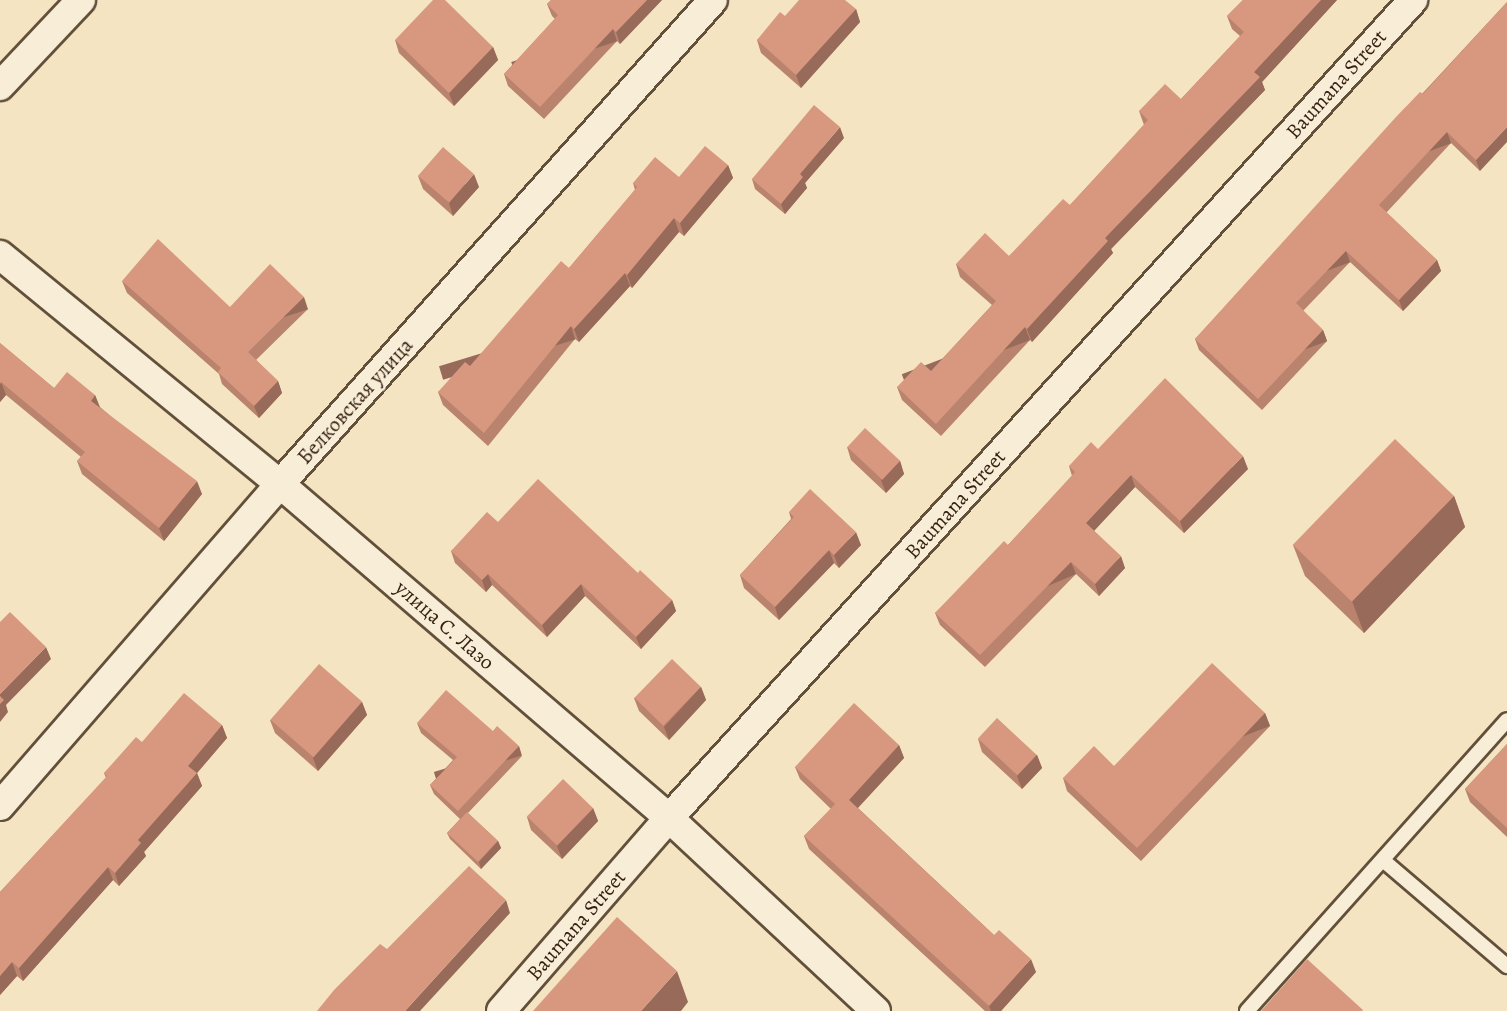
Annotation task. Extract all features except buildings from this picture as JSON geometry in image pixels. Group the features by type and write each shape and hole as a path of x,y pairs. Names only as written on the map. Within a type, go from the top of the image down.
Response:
{"street":[{"path":"0,86 81,0"},
{"name":"Белковская улица","path":"0,806 280,484 713,0"},
{"name":"Baumana Street","path":"501,1011 669,818 1413,0"},
{"name":"улица С. Лазо","path":"0,255 280,484 669,818 876,1011"}],"lane":[{"path":"1247,1011 1384,861 1507,720"},
{"path":"1384,861 1507,966"}]}
